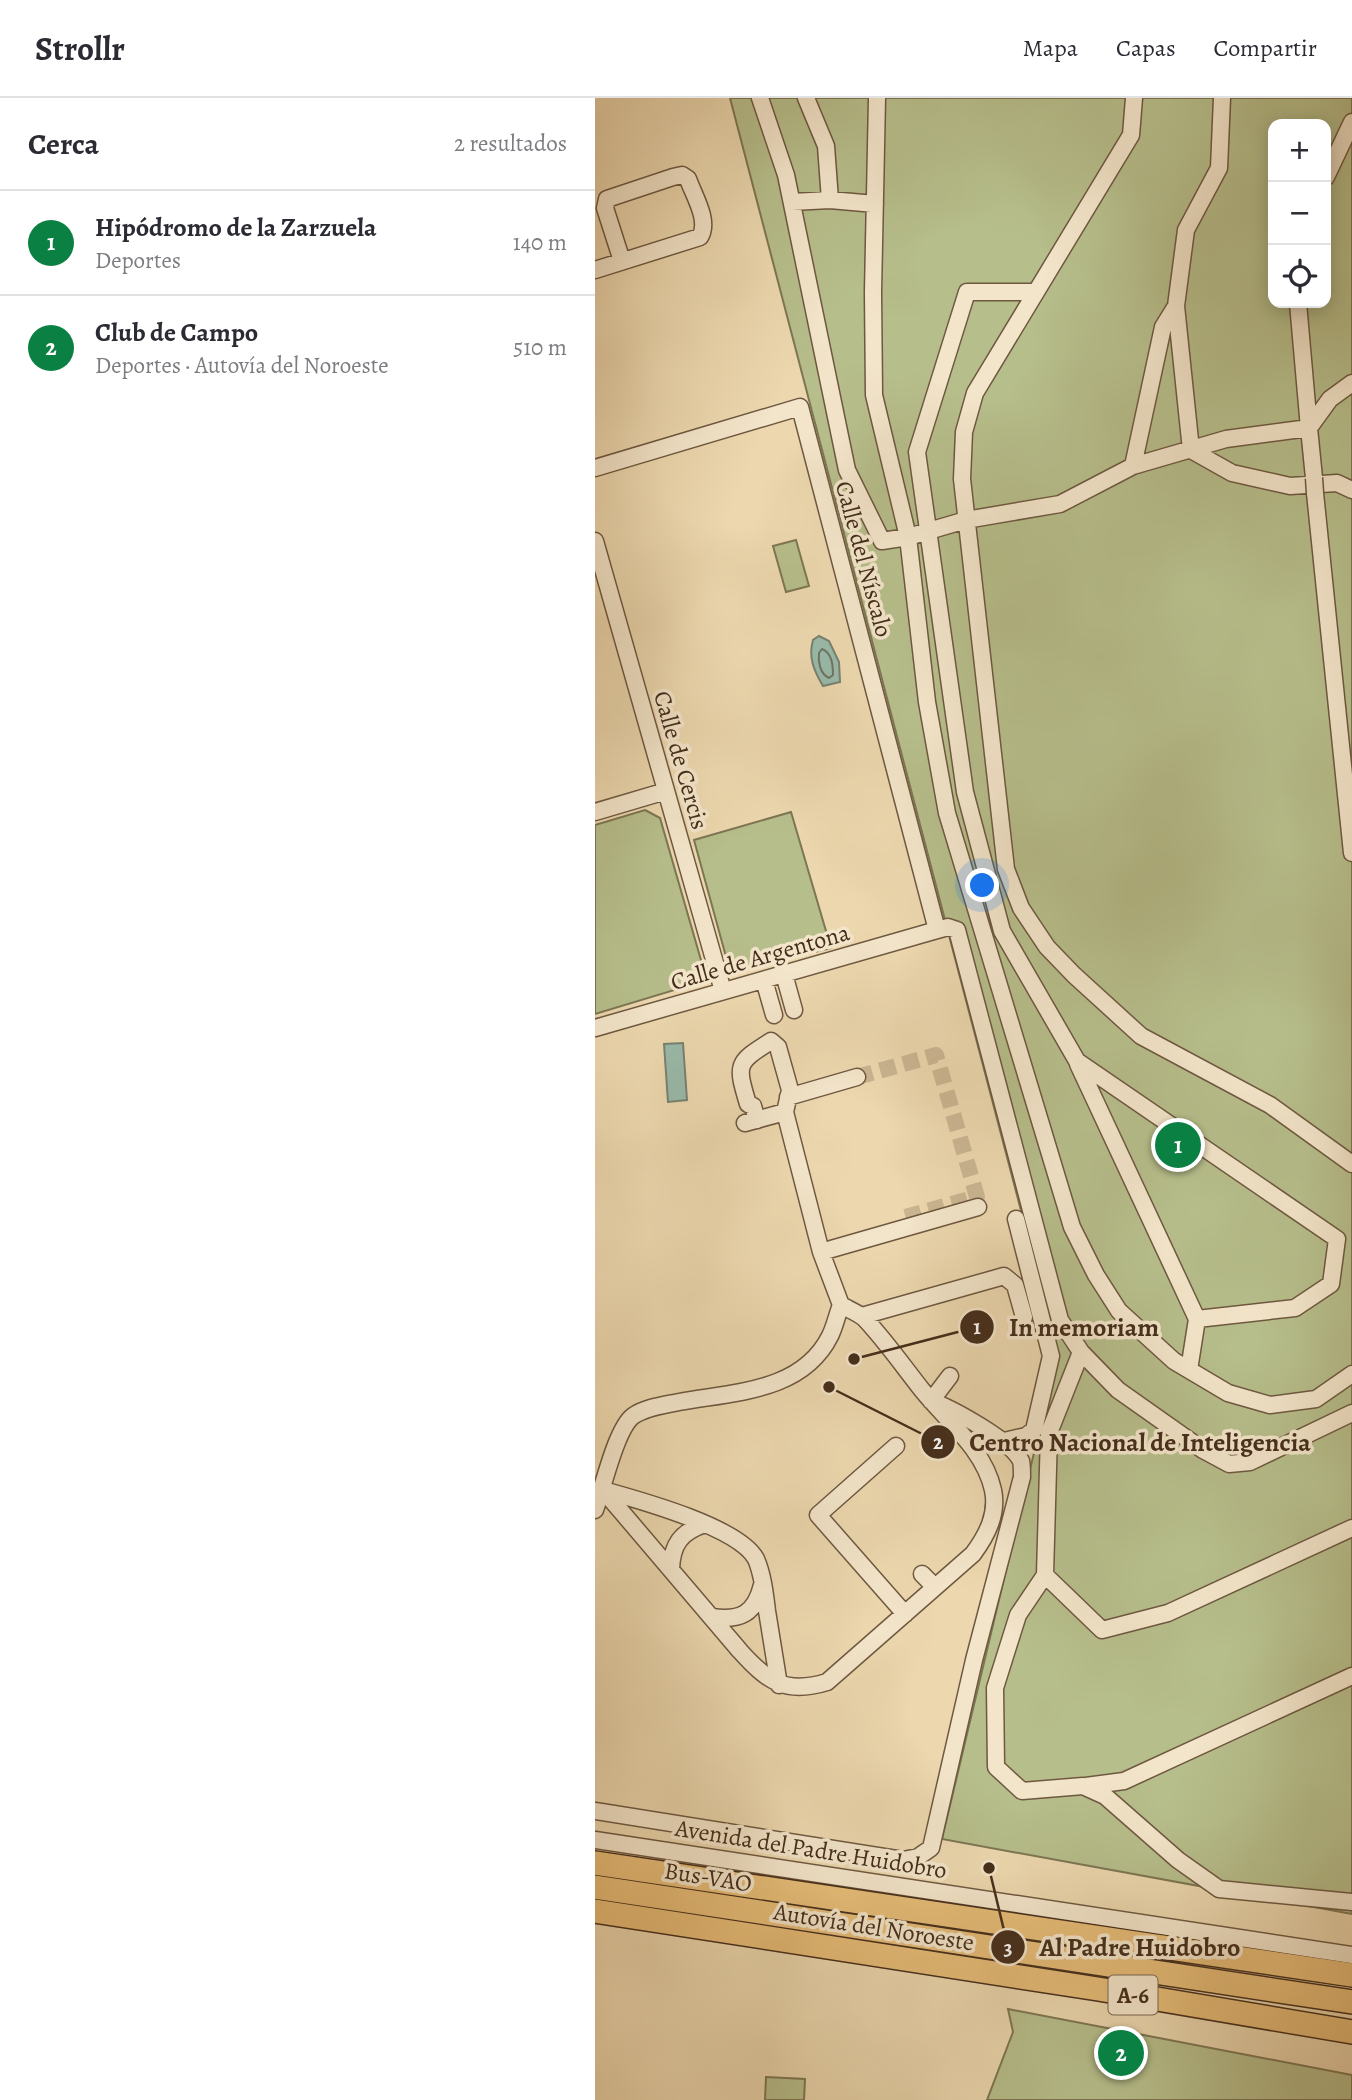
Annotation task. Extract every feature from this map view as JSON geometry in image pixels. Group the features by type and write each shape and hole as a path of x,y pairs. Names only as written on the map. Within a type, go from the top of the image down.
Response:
{"highway":[{"name":"Autovía del Noroeste","path":"595,1863 1352,1975"},
{"name":"Bus-VAO","path":"595,1887 1352,2002"},
{"name":"Autovía del Noroeste","path":"595,1911 1352,2032"},
{"path":"595,1922 755,1935"}],"street":[{"path":"760,98 786,175 847,470 882,541 908,537 967,520 1060,504 1133,466 1226,439 1309,428 1330,399 1352,383"},
{"path":"806,98 826,146 830,200"},
{"path":"877,98 874,395 908,537 927,702 947,813 1072,1227 1096,1275 1119,1311 1174,1361 1228,1393 1270,1405 1316,1399 1352,1374"},
{"path":"1134,98 1131,135 975,393 964,432 962,479 1006,869 1021,908 1047,947 1142,1036 1270,1105 1352,1164"},
{"path":"1191,450 1176,306 1187,230 1219,169 1222,98"},
{"path":"1331,166 1352,122"},
{"path":"595,270 700,237 704,230 703,222 688,179 682,176 673,177 607,200 605,208 622,261"},
{"path":"792,202 830,200 875,204"},
{"path":"1036,292 967,292 917,452 928,532 965,792 1002,931 1077,1061 1198,1319 1189,1370"},
{"path":"1133,466 1163,327 1176,306"},
{"path":"1298,308 1352,853"},
{"name":"Calle del Níscalo","path":"595,468 800,407 937,930"},
{"path":"1191,450 1232,473 1290,486 1337,483 1352,490"},
{"name":"Calle de Cercis","path":"595,541 723,991"},
{"path":"595,811 666,791"},
{"path":"937,930 948,927 957,930 1060,1320 1081,1352 1118,1390 1203,1450 1229,1464 1250,1462 1352,1413"},
{"name":"Calle de Argentona","path":"595,1028 937,930"},
{"path":"784,974 794,1010"},
{"path":"764,980 774,1016"},
{"path":"595,1510 621,1432 633,1416 654,1407 782,1382 796,1374 821,1350 831,1334 841,1305 820,1247 786,1105 790,1090 778,1047 771,1041 745,1057 741,1067 747,1072 755,1102 752,1117 786,1105 857,1077"},
{"path":"1077,1061 1337,1239 1331,1284 1295,1308 1198,1319"},
{"path":"820,1247 978,1207"},
{"path":"820,1247 898,1219"},
{"path":"1004,1441 1026,1436 1034,1430 1051,1356 1016,1219"},
{"path":"862,1316 1004,1276 1015,1285 1024,1317"},
{"path":"603,1490 759,1671 779,1685 811,1687 827,1682 973,1554 987,1535 993,1514 994,1493 987,1469 962,1434 931,1401 862,1316 841,1305"},
{"path":"1081,1352 1049,1433 1045,1575 1018,1615 995,1688 996,1767 1022,1791 1125,1781 1352,1676"},
{"path":"931,1401 950,1376"},
{"path":"595,1811 902,1860 918,1857 931,1848 974,1660 1022,1477 1021,1461 1004,1441 946,1406 931,1401"},
{"path":"896,1446 817,1515 905,1614"},
{"path":"603,1490 705,1524 746,1546 755,1559 763,1583 779,1685"},
{"path":"671,1569 671,1553 678,1539 690,1529 705,1524"},
{"path":"1045,1575 1102,1630 1168,1613 1352,1528"},
{"path":"922,1574 935,1587"},
{"path":"712,1617 730,1620 747,1614 759,1600 763,1583"},
{"path":"1083,1786 1105,1796 1178,1860 1219,1889 1352,1902"},
{"name":"Avenida del Padre Huidobro","path":"595,1840 1352,1955"}],"green space":[{"path":"730,98 1352,98 1352,1914 942,1839 1058,1352"},
{"path":"796,540 809,586 786,592 773,546"},
{"path":"645,810 660,818 705,974 701,982 595,1014 595,825"},
{"path":"791,812 831,948 742,970 728,964 694,840"},
{"path":"1008,2009 1352,2075 1352,2100 987,2100 1013,2032"},
{"path":"766,2077 805,2079 804,2100 765,2100"}],"water":[{"path":"819,636 829,641 839,662 840,682 823,686 817,675 811,652 813,640"},
{"path":"683,1043 687,1100 668,1102 664,1044"}],"tunnel":[{"path":"857,1077 936,1055 977,1197 898,1219"}],"place":[{"name":"Hipódromo de la Zarzuela","path":"1178,1145"},
{"name":"In memoriam","path":"854,1359"},
{"name":"Centro Nacional de Inteligencia","path":"829,1387"},
{"name":"Al Padre Huidobro","path":"989,1868"},
{"name":"Club de Campo","path":"1121,2053"}]}
